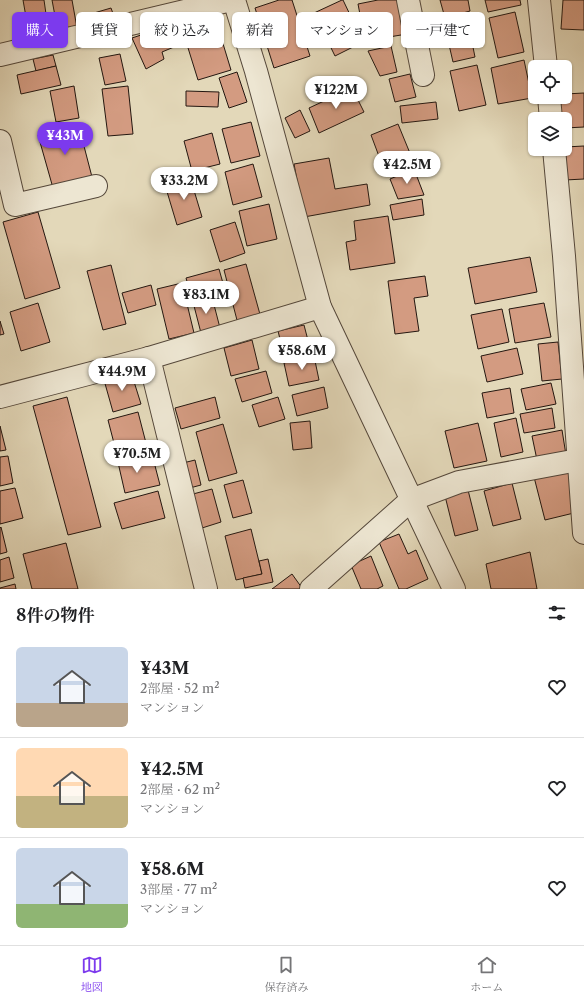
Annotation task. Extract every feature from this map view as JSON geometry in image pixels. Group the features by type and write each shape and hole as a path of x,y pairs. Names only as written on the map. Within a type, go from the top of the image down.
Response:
{"street":[{"path":"0,55 231,0"},
{"path":"234,0 256,71 320,307 454,589"},
{"path":"408,0 423,75"},
{"path":"539,0 545,60"},
{"path":"0,141 15,206 96,186"},
{"path":"555,156 564,256 584,533"},
{"path":"0,397 148,358 320,307"},
{"path":"148,358 206,589"},
{"path":"311,589 411,500 459,482 578,460"}],"building":[{"path":"23,0 44,0 46,12 25,12"},
{"path":"52,0 72,0 76,28 68,30 68,12 54,12"},
{"path":"279,0 292,0 296,12 296,48 307,48 310,56 274,68 268,48 288,48 288,12 256,12 255,8"},
{"path":"343,0 349,12 316,12"},
{"path":"378,0 401,0 403,12 401,12 401,35 393,36 393,12 360,12 358,4"},
{"path":"440,0 468,0 470,11 443,12"},
{"path":"485,0 520,0 521,5 488,12"},
{"path":"563,0 584,0 584,30 561,29"},
{"path":"111,8 112,12 97,12"},
{"path":"515,12 524,52 498,58 489,18"},
{"path":"140,35 140,48 172,48 162,52 164,59 146,69 132,38"},
{"path":"224,47 231,70 198,80 188,48"},
{"path":"331,48 351,48 335,56"},
{"path":"382,48 391,48 397,72 380,76 368,51"},
{"path":"450,48 473,48 475,57 453,62"},
{"path":"120,54 126,81 105,85 99,58"},
{"path":"53,55 56,66 36,71 33,59"},
{"path":"524,60 528,79 528,99 498,104 491,68"},
{"path":"477,65 486,105 459,111 450,71"},
{"path":"56,66 61,85 21,94 17,75"},
{"path":"237,72 247,102 229,108 219,78"},
{"path":"410,74 416,97 395,102 389,79"},
{"path":"74,86 79,118 56,122 50,91"},
{"path":"128,86 133,134 108,136 102,89"},
{"path":"352,88 364,112 319,133 309,108"},
{"path":"186,91 219,92 218,107 186,106"},
{"path":"584,93 584,127 572,128 572,112 559,112 558,104 572,104 572,94"},
{"path":"436,102 438,119 402,123 400,106"},
{"path":"300,110 310,131 295,138 285,118"},
{"path":"251,122 260,156 231,163 222,129"},
{"path":"78,123 92,177 53,188 38,135"},
{"path":"398,124 414,163 386,175 371,135"},
{"path":"212,133 220,164 192,171 184,141"},
{"path":"584,146 584,179 565,180 565,156 572,156 572,147"},
{"path":"329,158 335,189 367,184 370,205 304,217 294,164"},
{"path":"253,164 262,197 233,205 225,172"},
{"path":"414,169 424,195 398,199 390,179"},
{"path":"190,177 202,217 177,225 165,185"},
{"path":"422,199 424,215 393,220 390,205"},
{"path":"269,204 277,239 247,246 239,211"},
{"path":"38,212 60,288 25,299 3,222"},
{"path":"388,216 395,263 350,270 346,242 356,240 354,221"},
{"path":"235,222 245,253 220,262 210,230"},
{"path":"530,257 537,292 475,304 468,268"},
{"path":"246,264 261,318 238,324 224,270"},
{"path":"111,265 126,324 103,330 87,271"},
{"path":"219,269 226,294 193,302 186,278"},
{"path":"425,276 428,296 414,298 419,331 395,334 388,281"},
{"path":"182,283 194,333 169,339 157,289"},
{"path":"151,285 156,305 128,313 122,293"},
{"path":"212,297 220,328 201,333 193,302"},
{"path":"38,303 50,342 21,351 10,312"},
{"path":"544,303 551,337 515,343 509,309"},
{"path":"502,309 509,342 478,349 471,315"},
{"path":"0,321 4,334 0,335"},
{"path":"304,325 311,352 285,359 278,331"},
{"path":"252,340 259,369 231,376 224,348"},
{"path":"558,342 562,379 542,381 538,344"},
{"path":"517,348 523,374 487,382 481,356"},
{"path":"314,356 319,380 289,386 284,363"},
{"path":"266,371 272,393 242,402 235,379"},
{"path":"131,372 141,404 113,412 104,380"},
{"path":"551,383 556,404 526,410 521,389"},
{"path":"324,387 328,408 297,416 292,395"},
{"path":"510,388 514,413 487,418 482,393"},
{"path":"67,397 101,527 68,535 33,406"},
{"path":"215,397 220,418 181,429 175,408"},
{"path":"278,397 285,419 259,427 252,405"},
{"path":"552,408 555,428 524,433 520,414"},
{"path":"138,412 146,443 116,451 108,420"},
{"path":"516,418 523,452 501,457 494,423"},
{"path":"310,421 312,448 293,450 290,423"},
{"path":"478,423 487,461 454,468 445,431"},
{"path":"223,424 237,473 209,481 196,432"},
{"path":"0,426 6,450 0,451"},
{"path":"562,430 566,455 537,460 532,436"},
{"path":"134,453 137,466 154,462 160,485 125,493 117,458"},
{"path":"8,456 13,483 0,486 0,457"},
{"path":"195,460 201,485 186,489 179,464"},
{"path":"568,469 578,512 545,520 534,477"},
{"path":"243,480 252,513 233,518 224,485"},
{"path":"512,483 521,519 493,526 484,491"},
{"path":"15,488 23,518 0,524 0,491"},
{"path":"212,489 221,522 202,528 193,494"},
{"path":"468,490 478,530 455,536 445,496"},
{"path":"158,491 165,518 122,529 114,503"},
{"path":"1,527 7,552 0,554 0,528"},
{"path":"251,529 262,574 236,580 225,536"},
{"path":"399,534 408,554 416,550 428,579 406,589 399,589 379,542"},
{"path":"66,543 78,589 32,589 23,554"},
{"path":"530,552 537,589 491,589 486,564"},
{"path":"371,556 383,586 377,589 361,589 351,565"},
{"path":"9,557 14,578 0,582 0,560"},
{"path":"268,559 273,582 245,588 243,578 262,574 259,561"},
{"path":"292,574 302,588 301,589 272,589"},
{"path":"15,584 16,589 0,589 0,588"}]}
